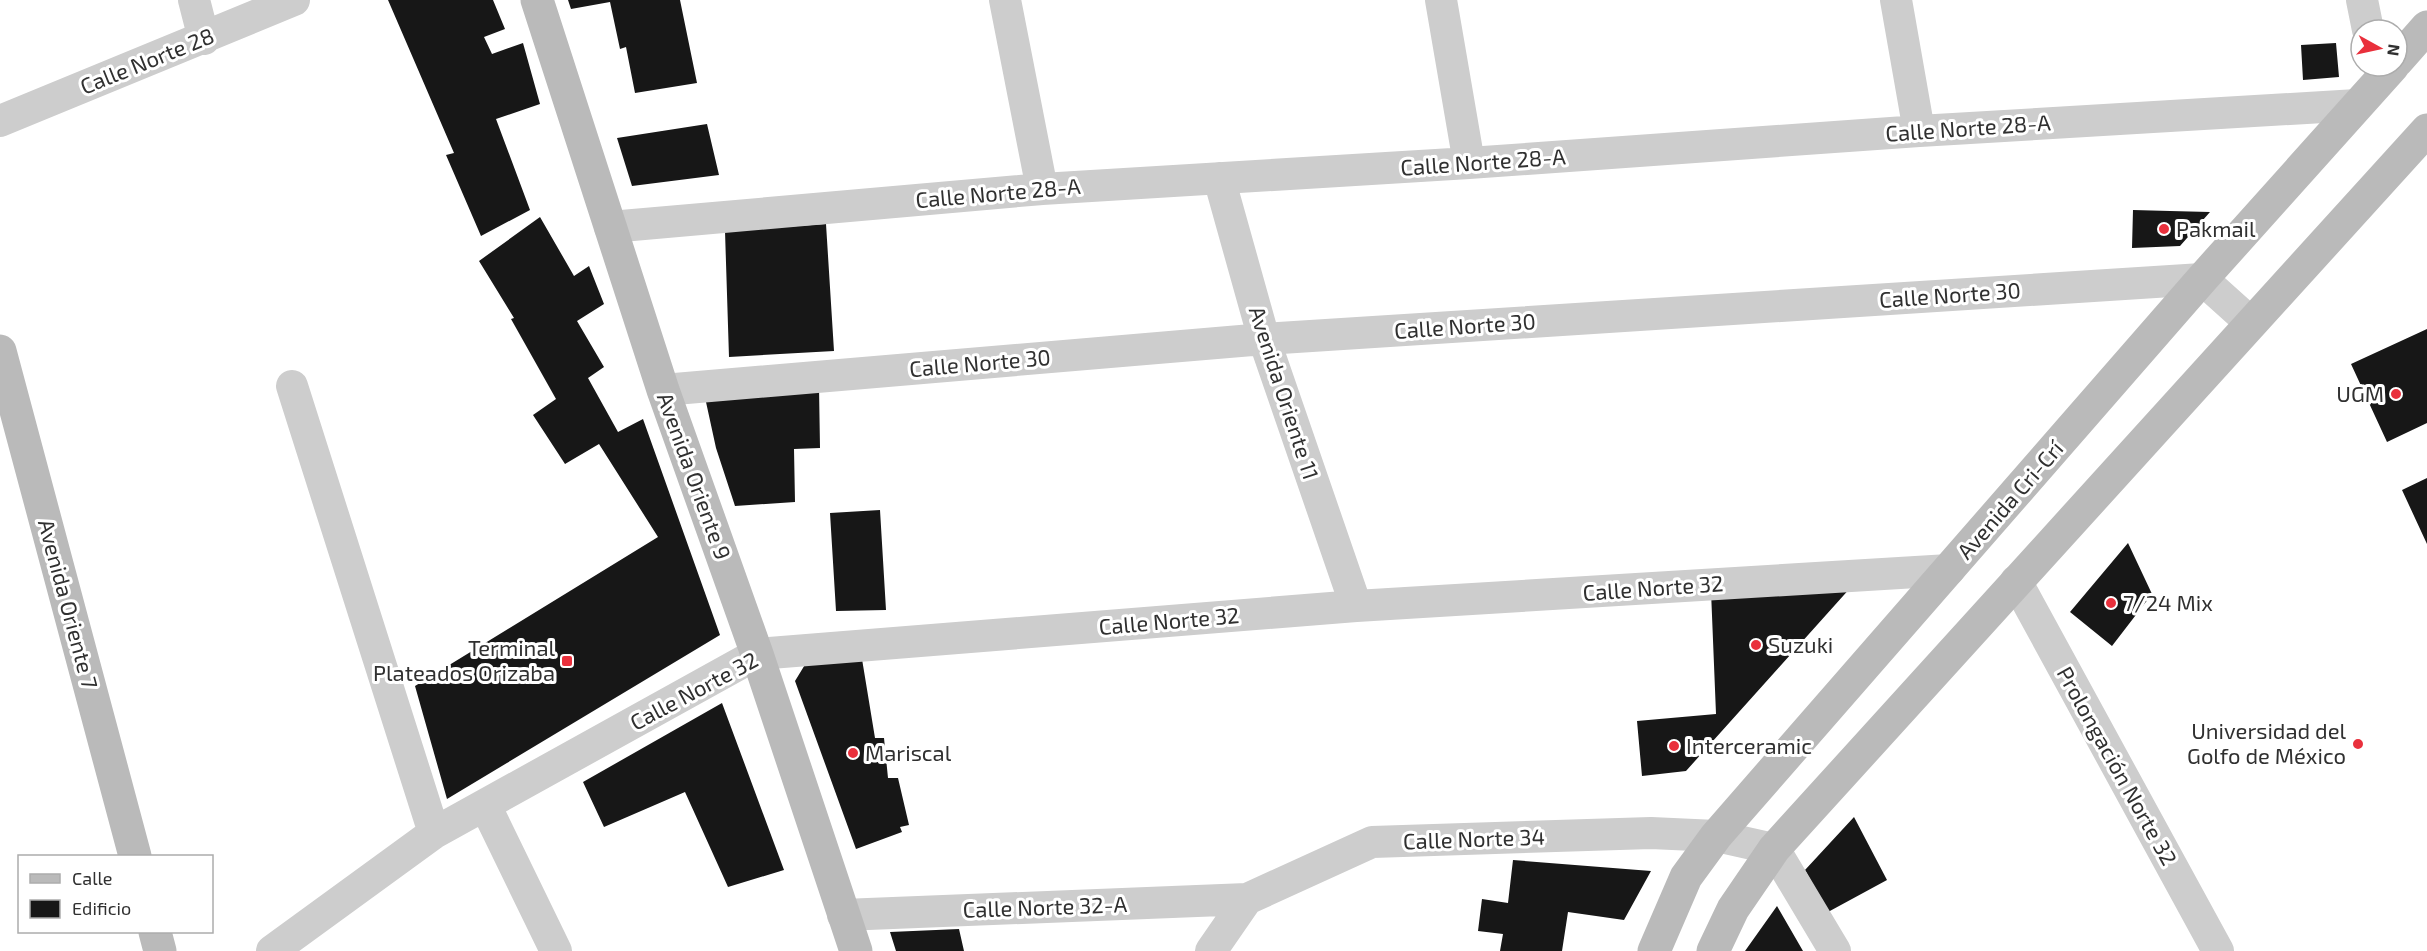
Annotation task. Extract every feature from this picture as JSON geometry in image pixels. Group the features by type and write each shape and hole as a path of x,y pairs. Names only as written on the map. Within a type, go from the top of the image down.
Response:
{"main road":[{"name":"Avenida Oriente 9","path":"537,0 663,390 757,654 856,951"},
{"name":"Avenida Cri-Crí","path":"2409,46 2427,27"},
{"name":"Avenida Cri-Crí","path":"1654,951 1686,877 1716,836 2378,78"},
{"path":"1713,951 1733,909 1774,849 2427,130"},
{"name":"Avenida Oriente 7","path":"0,351 135,855"},
{"path":"155,933 160,951"}],"street":[{"path":"194,0 204,39"},
{"name":"Calle Norte 28","path":"0,121 204,39 294,0"},
{"path":"1005,0 1042,189"},
{"path":"1441,0 1469,163"},
{"path":"1896,0 1919,131"},
{"path":"2362,0 2366,18"},
{"name":"Calle Norte 28-A","path":"610,227 1042,189 1469,163 1919,131 2363,78"},
{"name":"Avenida Oriente 11","path":"1220,178 1264,339 1356,606"},
{"path":"2202,279 2251,323"},
{"name":"Calle Norte 30","path":"663,390 1264,339 2202,279"},
{"path":"292,386 434,833"},
{"name":"Calle Norte 32","path":"272,951 434,833 757,654 1356,606 1949,570"},
{"name":"Prolongación Norte 32","path":"2016,581 2218,951"},
{"path":"484,805 556,951"},
{"name":"Calle Norte 34","path":"1247,899 1372,842 1651,833 1716,836 1774,849"},
{"path":"1774,849 1835,951"},
{"path":"1211,951 1247,899"},
{"name":"Calle Norte 32-A","path":"843,915 1247,899"}],"building":[{"path":"388,0 493,0 505,29 484,37 492,54 523,43 540,104 496,119 530,210 481,236 446,155 454,153"},
{"path":"568,0 680,0 697,83 635,93 626,47 620,49 610,2 571,9"},
{"path":"2336,43 2339,77 2303,80 2301,45"},
{"path":"707,124 719,175 632,186 617,138"},
{"name":"Pakmail","path":"2133,210 2210,212 2180,246 2132,248"},
{"name":"Terminal Plateados Orizaba","path":"540,217 574,276 589,266 604,304 577,321 604,367 588,378 618,432 643,419 720,635 447,799 415,686 658,537 599,444 565,464 533,415 556,399 511,319 514,318 479,261"},
{"path":"826,224 834,351 729,357 725,231"},
{"name":"UGM","path":"2427,329 2427,423 2387,442 2351,364"},
{"path":"819,387 820,448 794,449 795,502 735,506 716,448 706,402"},
{"path":"2427,478 2427,544 2402,490"},
{"path":"880,510 886,610 836,611 830,513"},
{"name":"7/24 Mix","path":"2128,543 2152,594 2112,646 2070,612"},
{"name":"Suzuki","path":"1852,586 1686,771 1642,776 1637,721 1716,714 1711,591"},
{"path":"862,659 875,738 884,738 888,778 898,778 909,825 900,827 902,832 856,849 795,681 806,663"},
{"path":"722,703 784,870 728,887 685,792 604,827 583,782"},
{"path":"1854,817 1887,880 1828,912 1805,870"},
{"path":"1513,860 1651,871 1624,920 1568,912 1562,951 1500,951 1503,934 1478,931 1482,899 1508,903"},
{"path":"1777,906 1803,951 1745,951"},
{"path":"959,929 964,951 896,951 890,932"}],"place":[{"name":"Pakmail","path":"2164,229"},
{"name":"UGM","path":"2396,394"},
{"name":"7/24 Mix","path":"2111,603"},
{"name":"Suzuki","path":"1756,645"},
{"name":"Terminal Plateados Orizaba","path":"567,661"},
{"name":"Universidad del Golfo de México","path":"2358,744"},
{"name":"Interceramic","path":"1674,746"},
{"name":"Mariscal","path":"853,753"}]}
